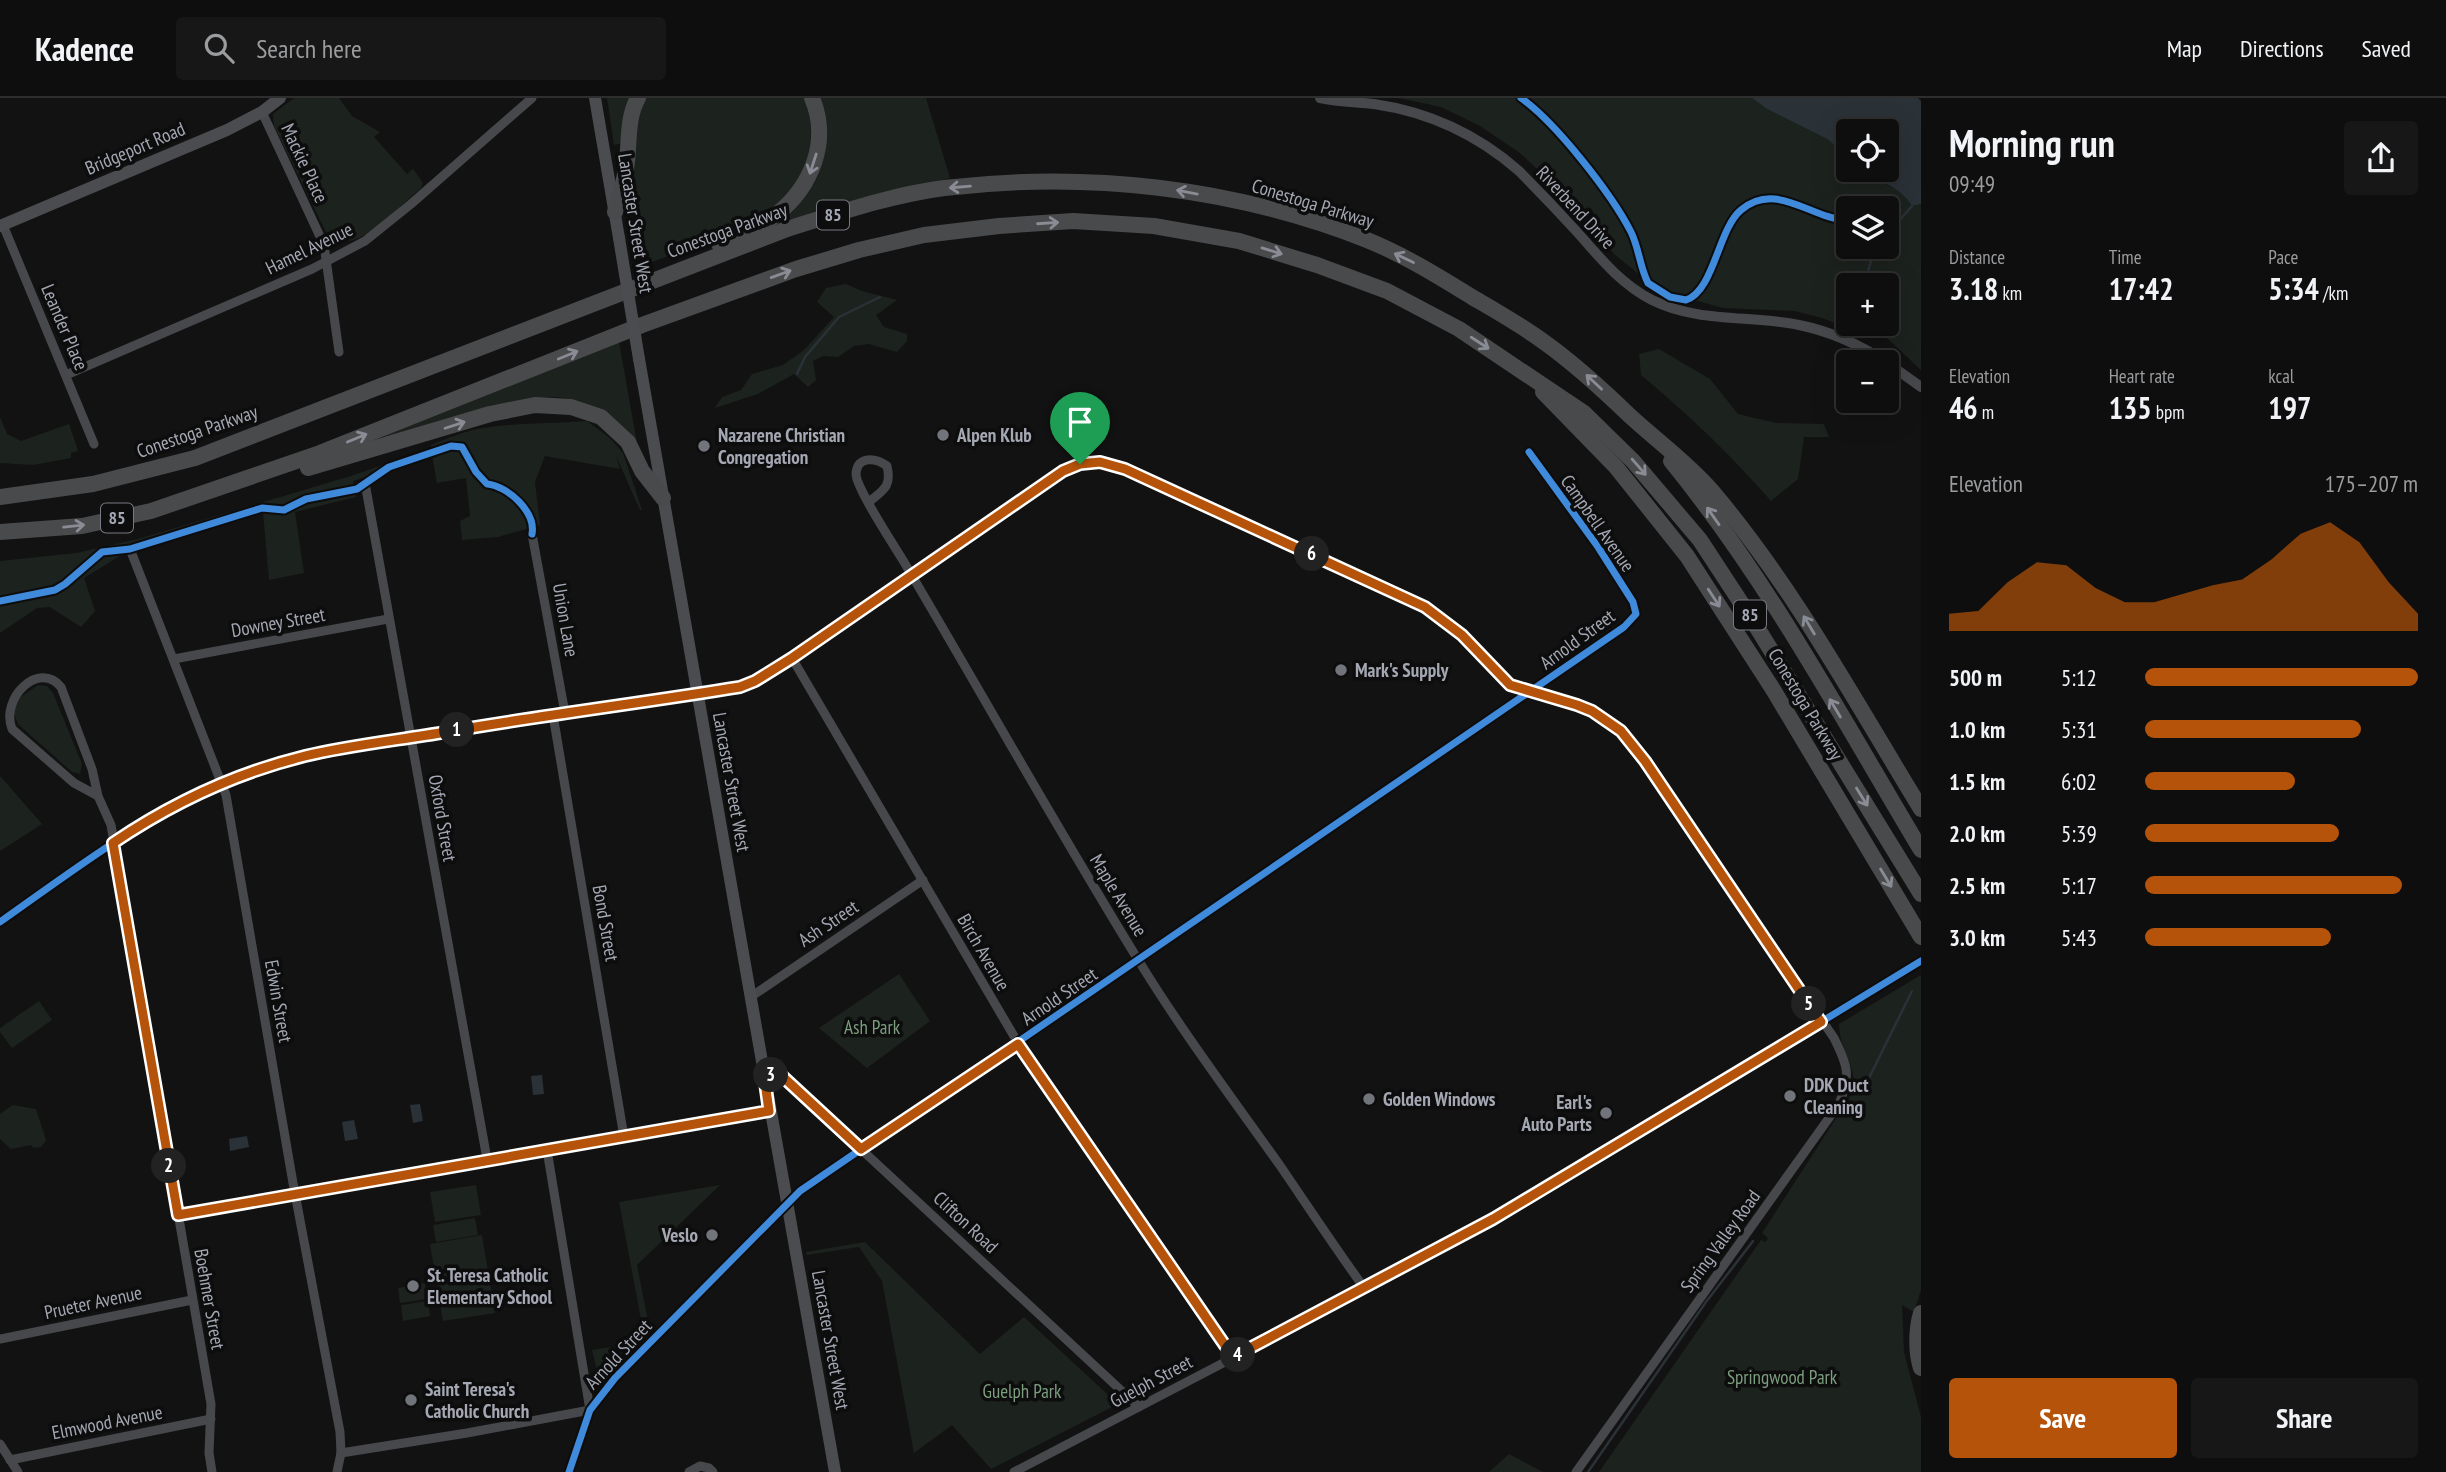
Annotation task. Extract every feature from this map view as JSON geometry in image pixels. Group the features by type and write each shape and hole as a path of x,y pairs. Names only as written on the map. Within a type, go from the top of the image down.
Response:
{"highway":[{"path":"615,212 626,169 628,136 638,98"},
{"path":"530,327 579,303 751,231 776,215 808,180 814,166 819,136 817,109 812,98"},
{"name":"Conestoga Parkway","path":"0,497 93,484 195,458 787,229 873,203 941,189 1018,182 1086,181 1151,186 1242,203 1312,221 1368,240 1421,266 1542,340 1583,372 1678,455 1712,491 1785,586 1921,809"},
{"name":"Conestoga Parkway","path":"2,533 82,526 151,511 320,453 642,325 796,269 859,250 924,235 1073,221 1154,226 1239,241 1317,265 1387,291 1459,329 1584,413 1633,461 1700,540 1754,621 1921,894"},
{"name":"Conestoga Parkway","path":"1531,376 1552,403 1616,467 1687,556 1774,691 1921,937"},
{"path":"223,487 265,480 490,414 535,405 571,407 601,417 628,442 642,471 663,498"},
{"name":"Conestoga Parkway","path":"1644,428 1699,496 1766,592 1921,850"},
{"path":"1921,1313 1918,1322 1918,1358 1921,1368"}],"main road":[{"name":"Bridgeport Road","path":"2,225 227,130 280,98"},
{"name":"Lancaster Street West","path":"595,98 697,694 752,996 769,1111 835,1472"}],"street":[{"name":"Hamel Avenue","path":"66,376 327,261 365,241 532,98"},
{"name":"Riverbend Drive","path":"1320,98 1409,111 1434,118 1467,134 1503,156 1609,268 1652,300 1702,316 1797,325 1838,337 1868,350"},
{"name":"Mackie Place","path":"262,111 324,245 339,352"},
{"name":"Leander Place","path":"2,225 94,444"},
{"name":"Riverbend Drive","path":"1899,371 1921,387"},
{"name":"Campbell Avenue","path":"1529,452 1598,547 1633,602 1636,614"},
{"name":"Maple Avenue","path":"869,502 886,488 890,478 887,466 878,459 867,459 860,464 856,472 857,481 869,502 1015,754 1139,961 1365,1289"},
{"name":"Spring Valley Road","path":"0,922 152,818 222,783 307,756 740,687 755,681 1063,471 1080,464 1100,462 1125,469 1425,607 1462,635 1510,685 1585,708 1621,731 1645,761 1834,1038 1844,1058 1848,1074 1839,1104 1576,1472"},
{"name":"Oxford Street","path":"365,483 487,1159"},
{"name":"Union Lane","path":"532,534 565,713"},
{"name":"Edwin Street","path":"130,549 227,798 295,1194 340,1432 341,1453 337,1472"},
{"name":"Arnold Street","path":"569,1472 590,1410 615,1378 800,1191 1532,691 1624,627 1636,614"},
{"name":"Downey Street","path":"174,659 388,619"},
{"name":"Birch Avenue","path":"792,658 1018,1044 1233,1357"},
{"name":"Boehmer Street","path":"98,796 74,783 12,729 6,716 9,700 31,680 48,677 61,687 92,769 98,796 107,812 211,1404 209,1453 212,1472"},
{"name":"Bond Street","path":"553,715 624,1137"},
{"name":"Ash Street","path":"752,996 923,880"},
{"name":"Guelph Street","path":"1014,1472 1365,1289 1493,1219 1921,961"},
{"name":"Clifton Road","path":"764,1075 781,1075 1139,1407"},
{"path":"178,1215 769,1111"},
{"path":"341,1453 590,1410 547,1150"},
{"name":"Prueter Avenue","path":"0,1339 192,1300"},
{"name":"Elmwood Avenue","path":"10,1460 211,1419"},
{"path":"0,1444 18,1472"},
{"path":"689,1472 700,1466 713,1472"}],"green space":[{"path":"294,98 339,98 352,116 380,132 374,137 407,174 413,169 423,183 421,188 381,223 356,239 340,240 326,232 274,126 273,114"},
{"path":"607,98 631,98 622,143 614,145"},
{"path":"645,98 805,98 811,136 805,167 789,192 765,212 737,228 642,266 635,203 634,160 635,139"},
{"path":"820,98 926,98 950,178 784,221 783,215 814,183 821,166 825,129"},
{"path":"1399,98 1752,98 1767,109 1827,139 1836,146 1836,182 1882,182 1904,193 1912,206 1921,204 1921,370 1882,336 1899,336 1899,273 1836,273 1836,323 1795,311 1723,308 1676,295 1646,280 1614,254 1558,189 1520,153 1480,126 1441,107"},
{"path":"846,284 897,300 876,315 884,327 907,334 907,341 897,352 868,344 854,346 838,357 823,356 813,361 816,380 808,387 794,374 758,394 715,408 722,397 741,390 752,374 783,365 804,350 834,317 817,302 826,288"},
{"path":"619,342 637,443 576,402 552,397 505,404 386,438 383,434"},
{"path":"1659,349 1710,379 1738,414 1776,423 1824,424 1829,437 1804,437 1798,479 1771,501 1709,435 1641,375 1639,354"},
{"path":"0,417 7,434 21,441 69,424 78,451 71,453 71,458 33,465 0,463"},
{"path":"587,421 610,438 623,453 642,510 616,456 620,469 545,456 535,482 540,525 498,537 462,540 460,521 470,516 466,478 437,483 432,455 353,481 356,497 295,512 304,573 269,580 263,512 123,554 84,578 95,611 81,627 50,607 37,608 0,633 0,561 76,553 138,539 351,476 431,448 431,445 472,430 505,425"},
{"path":"38,685 47,686 53,693 82,764 80,774 72,772 18,724 13,711 18,699"},
{"path":"0,776 42,824 0,851"},
{"name":"Ash Park","path":"899,974 930,1021 867,1068 819,1028"},
{"name":"Springwood Park","path":"1921,975 1921,1290 1914,1312 1902,1305 1904,1352 1921,1417 1921,1472 1599,1472 1761,1240 1765,1242 1768,1238 1762,1233 1855,1089 1853,1072 1839,1024"},
{"path":"39,1001 52,1020 12,1048 0,1028"},
{"path":"13,1105 36,1109 46,1140 41,1147 33,1148 32,1145 11,1149 0,1139 0,1114"},
{"path":"476,1185 481,1215 435,1222 430,1192"},
{"path":"720,1185 637,1265 650,1331 602,1377 598,1375 592,1350 631,1344 643,1330 619,1202"},
{"path":"475,1218 478,1235 436,1242 433,1225"},
{"path":"482,1235 495,1313 443,1321 430,1244"},
{"name":"Guelph Park","path":"865,1242 980,1354 1024,1317 1118,1404 991,1469 952,1425 914,1453 882,1281 859,1247 807,1255 806,1252"},
{"path":"425,1283 427,1299 400,1303 398,1288"},
{"path":"428,1301 430,1316 403,1321 401,1305"},
{"path":"1509,1454 1543,1472 1489,1472"}],"shaded area":[{"path":"1752,98 1918,98 1921,101 1921,204 1912,206 1907,199 1883,182 1899,182 1899,119 1836,119 1836,146 1827,139 1767,109"},
{"path":"542,1075 544,1094 533,1095 531,1076"},
{"path":"420,1104 423,1121 413,1123 410,1105"},
{"path":"354,1120 358,1139 345,1141 342,1122"},
{"path":"247,1136 249,1147 230,1151 229,1139"}],"waterway":[{"path":"1899,221 1912,206"},
{"path":"1868,273 1872,259"},
{"path":"797,374 805,357 839,317 880,297"},
{"path":"1869,1078 1912,991"},
{"path":"1588,1472 1706,1302 1753,1241"}],"cycle path":[{"path":"1521,98 1566,141 1597,179 1631,232 1648,283 1670,297 1686,300 1703,285 1733,219 1754,202 1781,200 1836,218"},
{"path":"0,601 55,590 102,552 130,549 262,508 284,510 306,499 357,489 389,467 451,446 462,447 476,472 487,484 512,495 519,502 530,517 532,534"},
{"path":"569,1472 590,1410 615,1378 800,1191 1624,627 1636,614 1633,602 1598,547 1529,452"},
{"path":"0,922 162,813 244,775 318,754 460,729 740,687 792,658 1063,471 1090,464 1103,465 1126,470 1164,487"},
{"path":"1821,1022 1921,961"}],"place":[{"name":"Alpen Klub","path":"943,435"},
{"name":"Nazarene Christian Congregation","path":"704,446"},
{"name":"Mark's Supply","path":"1341,670"},
{"name":"DDK Duct Cleaning","path":"1790,1096"},
{"name":"Golden Windows","path":"1369,1099"},
{"name":"Earl's Auto Parts","path":"1606,1113"},
{"name":"Veslo","path":"712,1235"},
{"name":"St. Teresa Catholic Elementary School","path":"413,1286"},
{"name":"Saint Teresa's Catholic Church","path":"411,1400"}],"route":[{"path":"1100,462 1125,469 1425,607 1462,635 1510,685 1592,711 1621,731 1645,761 1821,1022 1493,1219 1233,1357 1018,1044 861,1149 781,1075 764,1075 769,1111 178,1215 113,843 152,818 208,789 267,767 307,756 499,723 740,687 792,658 1063,471 1080,464 1100,462"}]}
